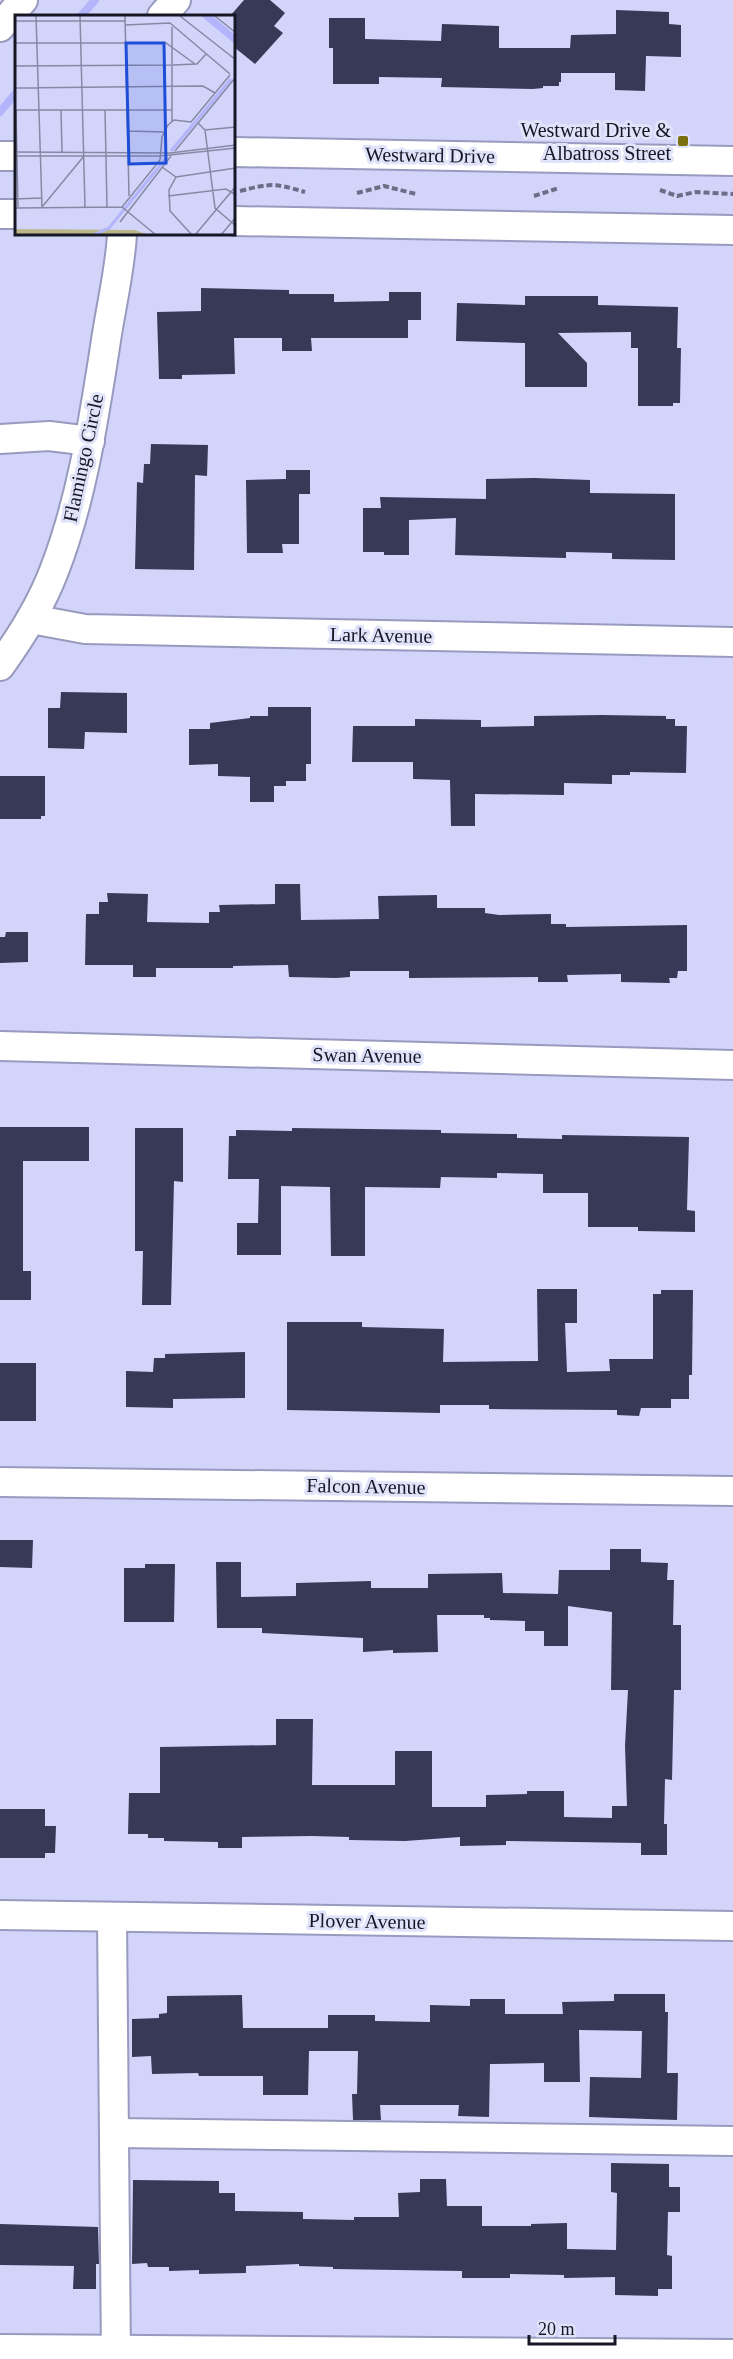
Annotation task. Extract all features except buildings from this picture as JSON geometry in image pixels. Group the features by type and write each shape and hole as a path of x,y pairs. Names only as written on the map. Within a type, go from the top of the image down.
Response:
{"street":[{"path":"0,27 23,0"},
{"path":"163,15 176,0"},
{"name":"Westward Drive","path":"236,152 733,162"},
{"path":"236,221 733,230"},
{"name":"Flamingo Circle","path":"0,666 31,619 54,572 71,521 90,441 122,236"},
{"path":"0,440 49,436 90,441"},
{"name":"Lark Avenue","path":"31,619 85,629 733,642"},
{"name":"Swan Avenue","path":"0,1046 733,1065"},
{"name":"Falcon Avenue","path":"0,1482 733,1491"},
{"name":"Plover Avenue","path":"0,1915 733,1926"},
{"path":"112,1917 116,2354"},
{"path":"115,2133 733,2141"},
{"path":"0,2349 116,2354 733,2354"}],"path":[{"path":"236,192 268,184 283,185 314,194"},
{"path":"350,195 384,186 421,195"},
{"path":"649,186 677,196 696,192 733,194"},
{"path":"525,198 564,187"}],"waterway":[{"path":"82,15 95,0"},
{"path":"0,112 15,94"}],"place":[{"name":"Westward Drive & Albatross Street","path":"683,141"}]}
